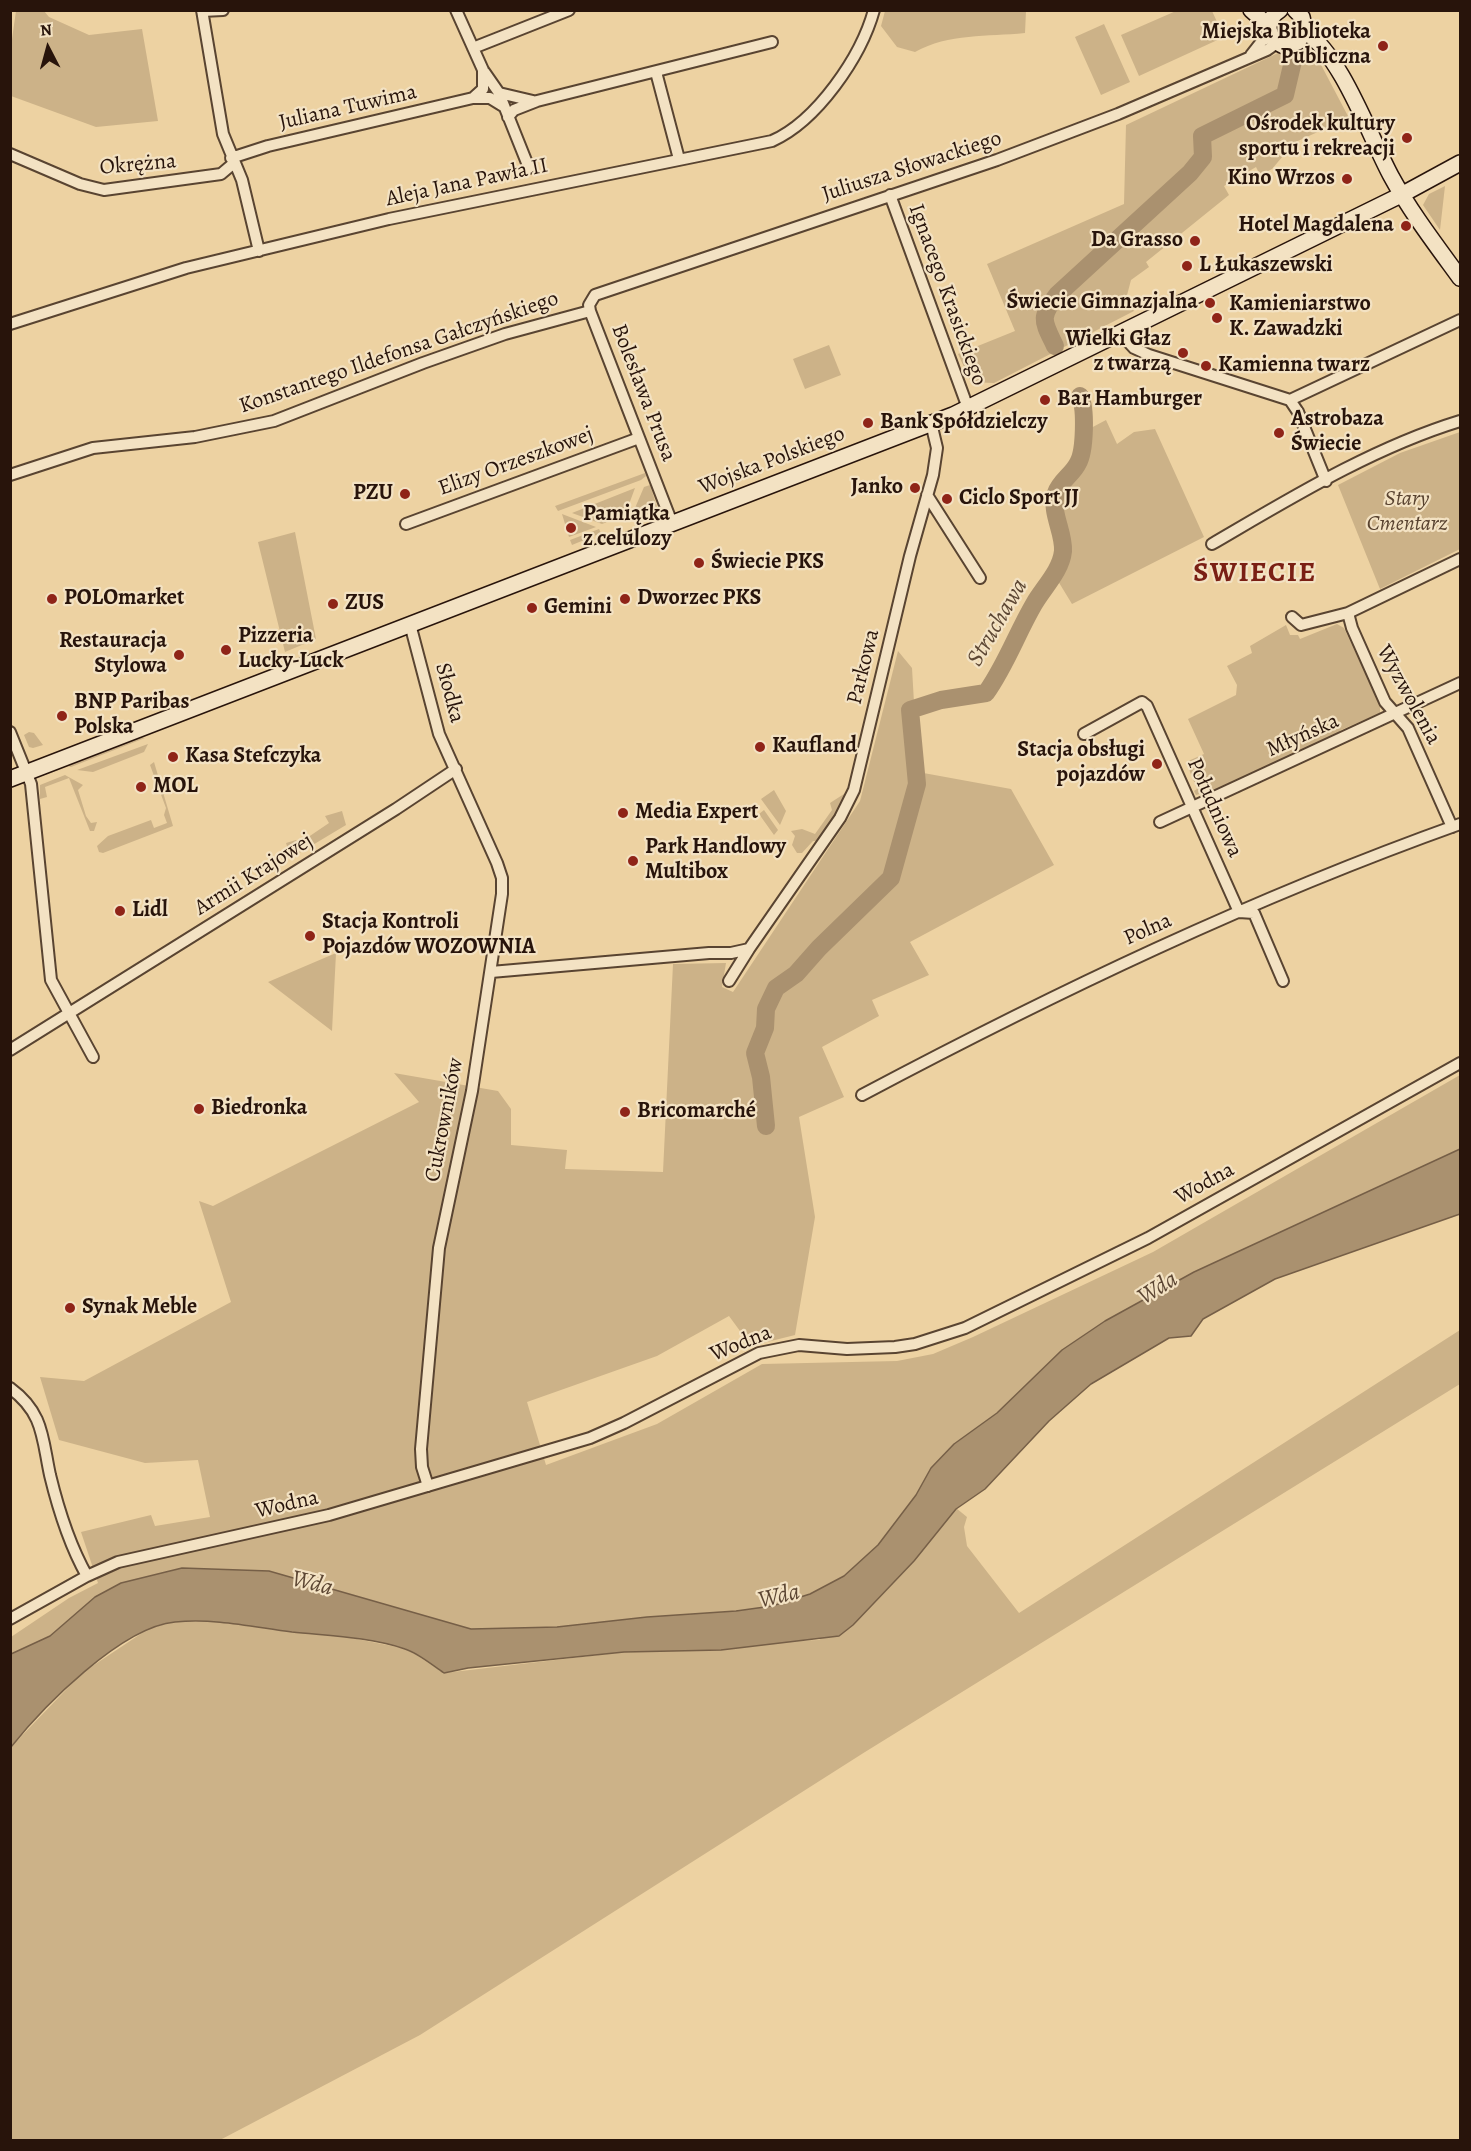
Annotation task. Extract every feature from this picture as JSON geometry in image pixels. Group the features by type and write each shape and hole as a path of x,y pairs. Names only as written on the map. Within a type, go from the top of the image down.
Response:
{"street":[{"path":"223,10 202,11 218,109 233,160 242,180 259,250"},
{"path":"456,10 483,70 499,93 529,168"},
{"path":"473,48 569,10"},
{"name":"Aleja Jana Pawła II","path":"10,324 186,268 259,250 459,203 764,144 801,125 814,111 855,53 874,10"},
{"path":"1251,10 1272,23 1291,45 1301,37 1305,22 1298,12"},
{"name":"Juliusza Słowackiego","path":"590,311 592,299 600,292 1059,138 1251,55 1262,42 1272,23"},
{"path":"1301,37 1322,50 1346,86 1391,177 1461,278"},
{"path":"508,117 514,110 537,101 772,42"},
{"path":"473,98 483,89 483,70"},
{"path":"656,72 679,159"},
{"path":"499,93 537,101"},
{"name":"Juliana Tuwima","path":"233,160 268,146 473,98 490,98 503,106"},
{"name":"Okrężna","path":"10,154 80,184 104,190 221,174 233,160"},
{"name":"Wojska Polskiego","path":"10,779 968,408 1403,194 1461,163"},
{"name":"Ignacego Krasickiego","path":"890,195 968,408"},
{"name":"Bolesława Prusa","path":"590,311 672,523"},
{"name":"Konstantego Ildefonsa Gałczyńskiego","path":"10,475 93,448 195,437 274,421 505,334 590,311"},
{"path":"1290,400 1461,320"},
{"path":"1120,334 1134,348 1149,355 1290,400 1298,412 1326,481"},
{"path":"1212,544 1271,509 1399,442 1461,421"},
{"name":"Parkowa","path":"729,981 801,870 840,818 854,790 937,453 931,423"},
{"name":"Elizy Orzeszkowej","path":"406,524 639,438"},
{"path":"927,495 980,578"},
{"path":"1292,617 1301,625 1348,613 1461,559"},
{"name":"Wyzwolenia","path":"1348,613 1385,702 1408,728 1456,826"},
{"name":"Słodka","path":"410,624 439,734 456,769"},
{"name":"Młyńska","path":"1160,822 1461,683"},
{"name":"Południowa","path":"1084,734 1142,702 1147,706 1239,912"},
{"path":"10,732 27,772 32,791 48,968 56,994 93,1057"},
{"name":"Cukrowników","path":"428,1486 422,1467 422,1449 437,1262 472,1091 502,894 501,878 456,769"},
{"name":"Armii Krajowej","path":"10,1050 396,809 456,769"},
{"name":"Polna","path":"862,1095 1070,987 1239,912 1456,826"},
{"path":"1239,912 1254,913 1283,981"},
{"path":"491,972 709,953 732,954 749,949"},
{"name":"Wodna","path":"10,1618 87,1576 118,1562 291,1525 428,1486 606,1431 759,1353 799,1345 853,1349 895,1347 915,1344 965,1328 1148,1238 1461,1063"},
{"path":"10,1388 37,1417 50,1476 75,1551 87,1576"}],"green space":[{"path":"16,11 44,11 49,17 89,35 142,29 158,121 96,127 11,96 11,46"},
{"path":"885,11 1026,11 1025,33 955,39 915,52 897,47 881,26"},
{"path":"1176,11 1212,11 1224,37 1139,76 1121,35"},
{"path":"1104,24 1130,82 1101,95 1075,37"},
{"path":"1278,53 1319,61 1349,118 1282,148 1283,156 1272,169 1260,175 1256,167 1224,186 1229,195 1146,262 1149,267 1131,280 1126,299 1134,311 994,383 971,382 958,354 1015,331 987,264 1124,204 1126,125"},
{"path":"1445,186 1440,230 1423,205 1429,194"},
{"path":"829,345 841,375 805,389 793,359"},
{"path":"1106,420 1117,444 1134,432 1155,429 1204,537 1072,604 1058,581 1067,553 1062,497 1084,465 1089,429"},
{"name":"Stary Cmentarz","path":"1460,432 1460,549 1380,589 1338,485 1400,453"},
{"path":"645,473 646,476 641,480 558,511 555,506"},
{"path":"650,485 658,510 629,522 644,487"},
{"path":"635,488 625,515 602,524 572,513"},
{"path":"562,514 596,527 569,537"},
{"path":"599,529 601,533 572,545 570,540"},
{"path":"295,532 316,639 285,652 258,542"},
{"path":"1337,624 1344,628 1380,705 1380,713 1341,730 1334,737 1217,789 1196,795 1194,791 1197,789 1186,762 1204,754 1188,719 1236,695 1237,685 1227,666 1252,653 1250,646 1286,625 1290,635 1298,635 1300,639"},
{"path":"898,651 912,668 918,772 1011,789 1054,865 910,942 929,975 872,1000 879,1016 822,1047 844,1097 799,1117 815,1217 795,1335 751,1346 729,1316 657,1356 527,1402 546,1465 657,1424 762,1364 897,1361 933,1354 973,1337 1153,1252 1460,1075 1460,1149 1194,1272 1105,1321 1062,1350 997,1413 954,1444 931,1468 916,1495 878,1545 844,1576 810,1594 772,1606 736,1611 647,1617 557,1627 471,1629 382,1606 306,1580 95,1597 50,1636 11,1654 11,1637 69,1598 98,1583 81,1532 151,1515 155,1526 210,1517 198,1460 145,1463 59,1440 40,1377 84,1381 231,1302 199,1201 213,1206 419,1102 394,1073 498,1091 511,1109 511,1145 567,1150 565,1169 663,1172 673,964 726,963 722,987 733,992 860,801"},
{"path":"29,732 34,733 43,745 29,747 24,735"},
{"path":"139,737 145,738 71,767 68,766"},
{"path":"148,744 144,752 93,772 77,770"},
{"path":"154,762 173,826 103,853 99,852 97,846 108,836 151,820 154,828 167,823 164,815 166,808 150,765"},
{"path":"65,775 83,785 78,790 86,816 91,823 97,822 94,831 90,831 69,778 45,787 47,797 40,799 40,785"},
{"path":"774,790 786,811 780,825 761,799"},
{"path":"847,792 833,820 818,841 813,841 802,853 797,853 792,845 795,836 791,831 802,829 815,834 832,810 830,803"},
{"path":"764,810 778,830 774,835 759,814"},
{"path":"342,811 346,825 291,858 286,843 296,840 298,844 329,823 325,816"},
{"path":"336,953 332,1031 268,982"},
{"path":"1460,1330 1460,1384 865,1752 420,2035 220,2140 11,2140 11,1747 82,1673 148,1629 172,1622 237,1622 291,1632 347,1637 407,1649 444,1673 624,1652 721,1650 788,1641 819,1640 880,1597 914,1561 956,1508 967,1517 964,1527 967,1546 1019,1613"}],"water":[{"name":"Wda","path":"1460,1149 1460,1214 1275,1279 1203,1319 1191,1336 1169,1338 1091,1384 1049,1421 985,1489 956,1509 914,1561 853,1625 839,1636 721,1650 624,1652 468,1668 444,1673 410,1651 378,1642 219,1622 175,1622 154,1627 108,1653 63,1691 11,1747 11,1654 50,1636 95,1597 121,1583 182,1568 269,1571 471,1629 557,1627 647,1617 736,1611 772,1606 810,1594 844,1576 878,1545 916,1495 931,1468 954,1444 997,1413 1062,1350 1105,1321 1194,1272"}],"waterway":[{"name":"Struchawa","path":"1055,346 1046,325 1045,315 1057,295 1190,173 1203,157 1202,136 1285,95 1293,61"},
{"name":"Struchawa","path":"766,1126 761,1077 755,1053 765,1028 766,1009 776,988 796,974 819,948 891,878 917,784 910,710 941,700 986,693 1000,671 1034,604 1059,565 1063,544 1055,500 1058,489 1076,467 1080,457 1084,419 1080,396"}],"place":[{"name":"Miejska Biblioteka Publiczna","path":"1383,46"},
{"name":"Ośrodek kultury sportu i rekreacji","path":"1407,138"},
{"name":"Kino Wrzos","path":"1347,179"},
{"name":"Hotel Magdalena","path":"1406,226"},
{"name":"Da Grasso","path":"1195,241"},
{"name":"L Łukaszewski","path":"1187,266"},
{"name":"Świecie Gimnazjalna","path":"1210,303"},
{"name":"Kamieniarstwo K. Zawadzki","path":"1217,318"},
{"name":"Wielki Głaz z twarzą","path":"1183,353"},
{"name":"Kamienna twarz","path":"1206,366"},
{"name":"Bar Hamburger","path":"1045,400"},
{"name":"Bank Spółdzielczy","path":"868,423"},
{"name":"Astrobaza Świecie","path":"1279,433"},
{"name":"Janko","path":"915,488"},
{"name":"PZU","path":"405,494"},
{"name":"Ciclo Sport JJ","path":"947,499"},
{"name":"Pamiątka z celulozy","path":"571,528"},
{"name":"Świecie PKS","path":"699,563"},
{"name":"POLOmarket","path":"52,599"},
{"name":"Dworzec PKS","path":"625,599"},
{"name":"ZUS","path":"333,604"},
{"name":"Gemini","path":"532,608"},
{"name":"Pizzeria Lucky-Luck","path":"226,650"},
{"name":"Restauracja Stylowa","path":"179,655"},
{"name":"BNP Paribas Polska","path":"62,716"},
{"name":"Kaufland","path":"760,747"},
{"name":"Kasa Stefczyka","path":"173,757"},
{"name":"Stacja obsługi pojazdów","path":"1157,764"},
{"name":"MOL","path":"141,787"},
{"name":"Media Expert","path":"623,813"},
{"name":"Park Handlowy Multibox","path":"633,861"},
{"name":"Lidl","path":"120,911"},
{"name":"Stacja Kontroli Pojazdów WOZOWNIA","path":"310,936"},
{"name":"Biedronka","path":"199,1109"},
{"name":"Bricomarché","path":"625,1112"},
{"name":"Synak Meble","path":"70,1308"}],"district":[{"name":"ŚWIECIE","path":"1255,574"}]}
